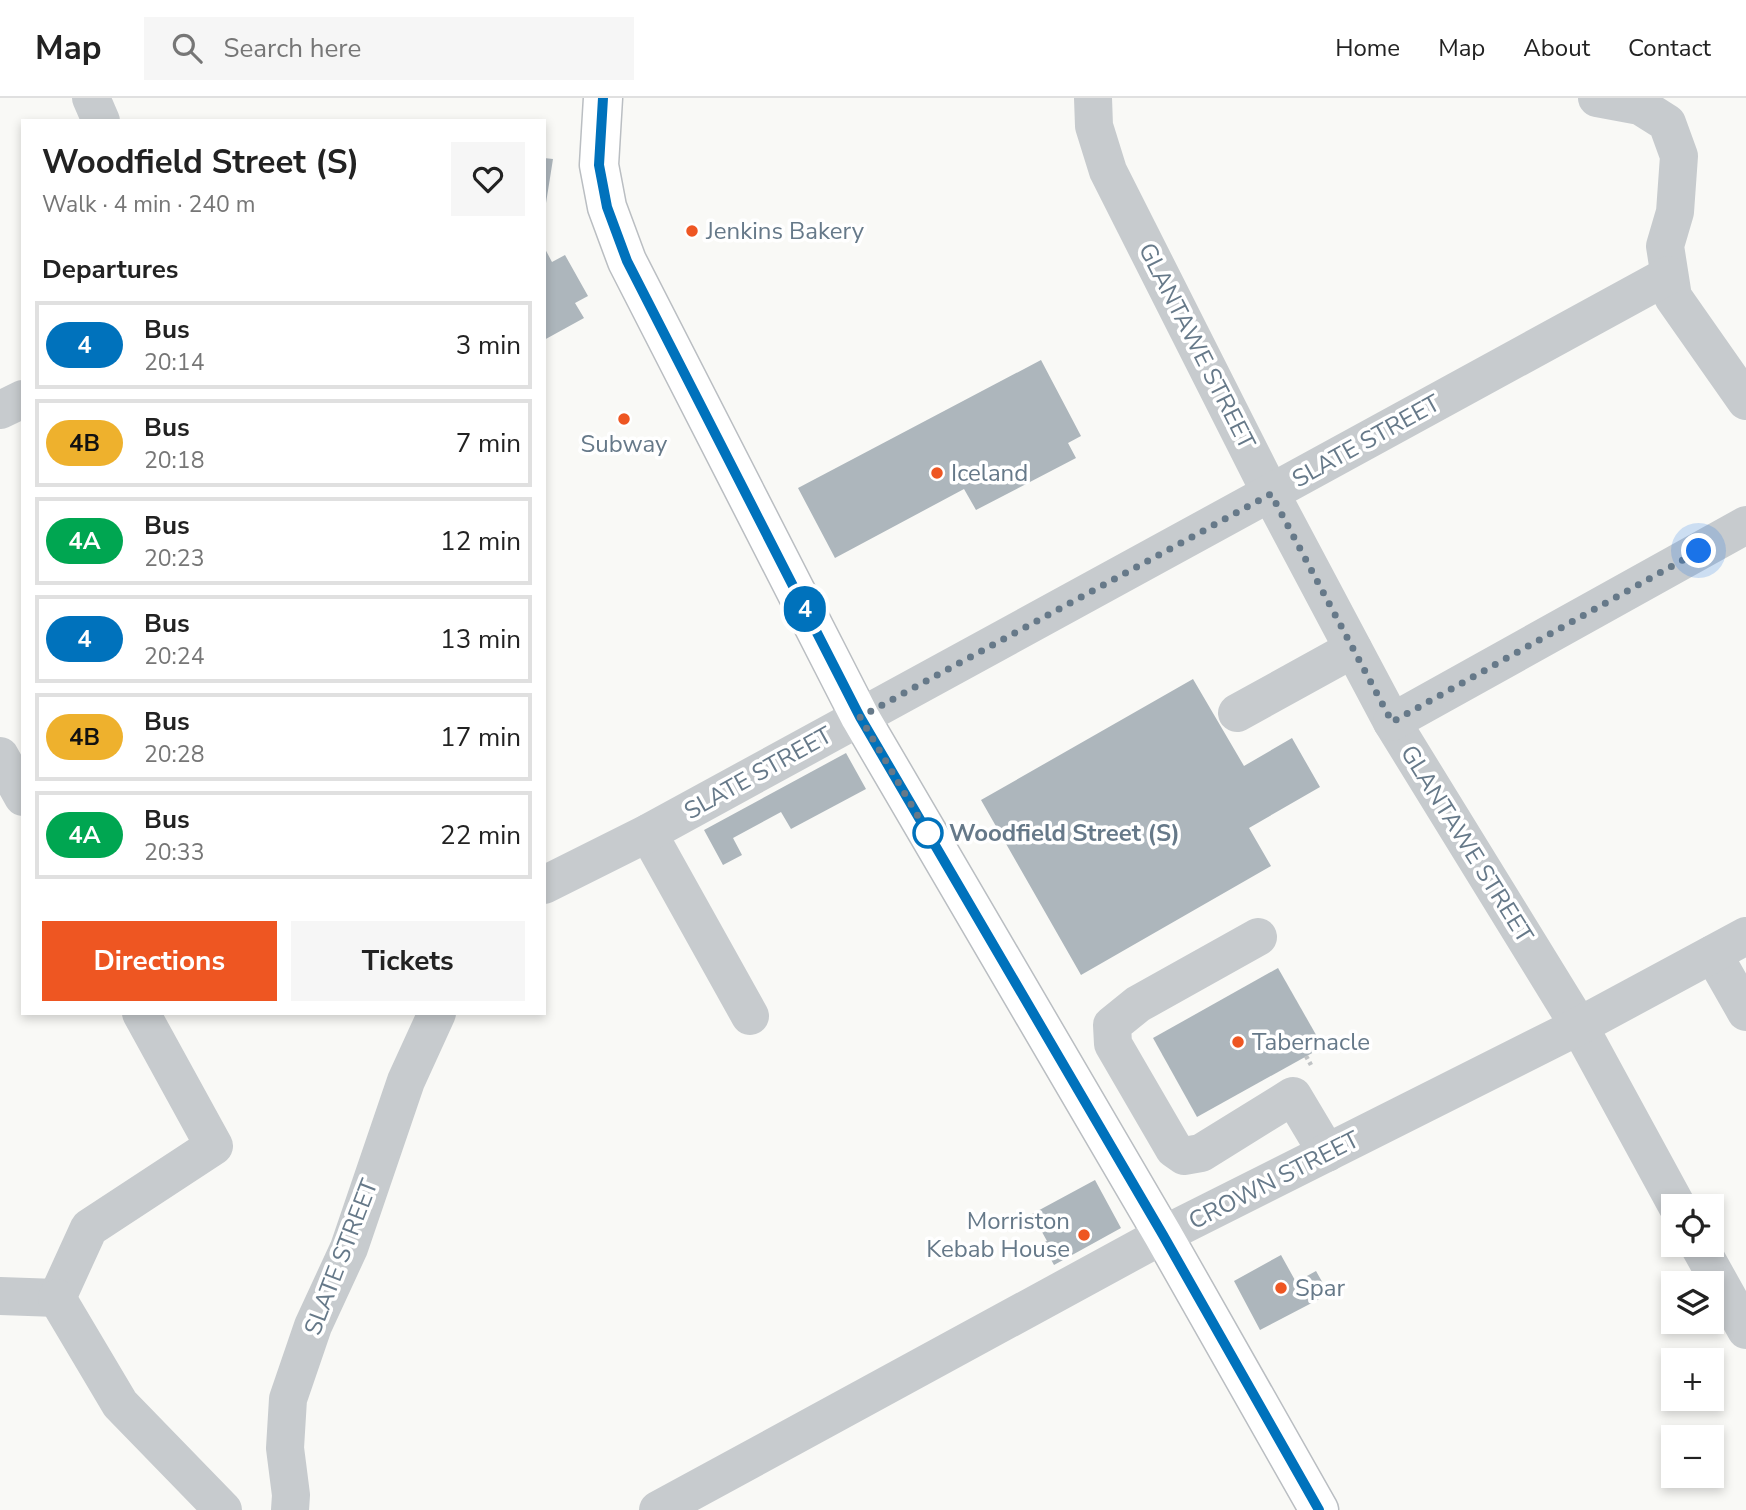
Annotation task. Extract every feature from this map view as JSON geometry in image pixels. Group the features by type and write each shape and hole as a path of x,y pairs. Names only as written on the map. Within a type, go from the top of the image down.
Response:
{"main road":[{"path":"603,98 599,165 607,207 627,261 860,717 1163,1235 1319,1510"}],"street":[{"path":"91,98 100,119"},
{"name":"GLANTAWE STREET","path":"1093,98 1094,126 1108,171 1271,494 1392,722 1579,1026 1670,1194"},
{"path":"1597,98 1640,106 1667,123 1679,156 1675,212 1665,246 1673,297 1746,401"},
{"name":"SLATE STREET","path":"546,883 648,833 1669,275"},
{"path":"0,410 21,400"},
{"path":"1392,722 1746,525"},
{"path":"1237,713 1353,649"},
{"path":"0,756 21,793"},
{"path":"648,833 750,1016"},
{"name":"CROWN STREET","path":"658,1510 1163,1235 1579,1026 1746,936"},
{"path":"1258,937 1138,1004 1112,1025 1113,1044 1174,1149 1184,1156 1201,1153 1293,1096 1327,1153"},
{"path":"1713,954 1746,1012"},
{"path":"57,1298 89,1227 214,1146 142,1015"},
{"name":"SLATE STREET","path":"290,1510 291,1495 285,1448 288,1399 313,1326 349,1248 405,1081 436,1015"},
{"path":"1705,1257 1746,1330"},
{"path":"0,1296 57,1298"},
{"path":"57,1298 120,1405 223,1510"}],"building":[{"path":"546,158 553,159 546,203"},
{"path":"546,251 552,262 565,255 588,296 575,303 584,318 546,339"},
{"name":"Iceland","path":"1041,360 1081,436 1068,443 1076,458 976,510 964,489 835,558 798,488"},
{"path":"1193,679 1244,766 1292,738 1320,787 1249,828 1271,866 1081,975 981,800"},
{"path":"846,753 866,789 791,829 781,812 733,838 742,855 723,865 704,830"},
{"name":"Tabernacle","path":"1278,968 1323,1047 1197,1117 1153,1038"},
{"path":"1095,1180 1121,1228 1054,1265 1042,1243 1047,1241 1032,1214"},
{"name":"Spar","path":"1281,1255 1296,1282 1316,1271 1329,1294 1260,1330 1234,1281"}],"bus line":[{"name":"4","path":"603,98 599,165 607,207 627,261 860,717 1163,1235 1319,1510"}],"place":[{"name":"Jenkins Bakery","path":"692,231"},
{"name":"Subway","path":"624,419"},
{"name":"Iceland","path":"937,473"},
{"name":"Woodfield Street (S)","path":"928,833"},
{"name":"Tabernacle","path":"1238,1042"},
{"name":"Morriston Kebab House","path":"1084,1235"},
{"name":"Spar","path":"1281,1288"}],"route":[{"path":"928,833 929,835 860,717 1271,494 1392,722 1699,551"}]}
